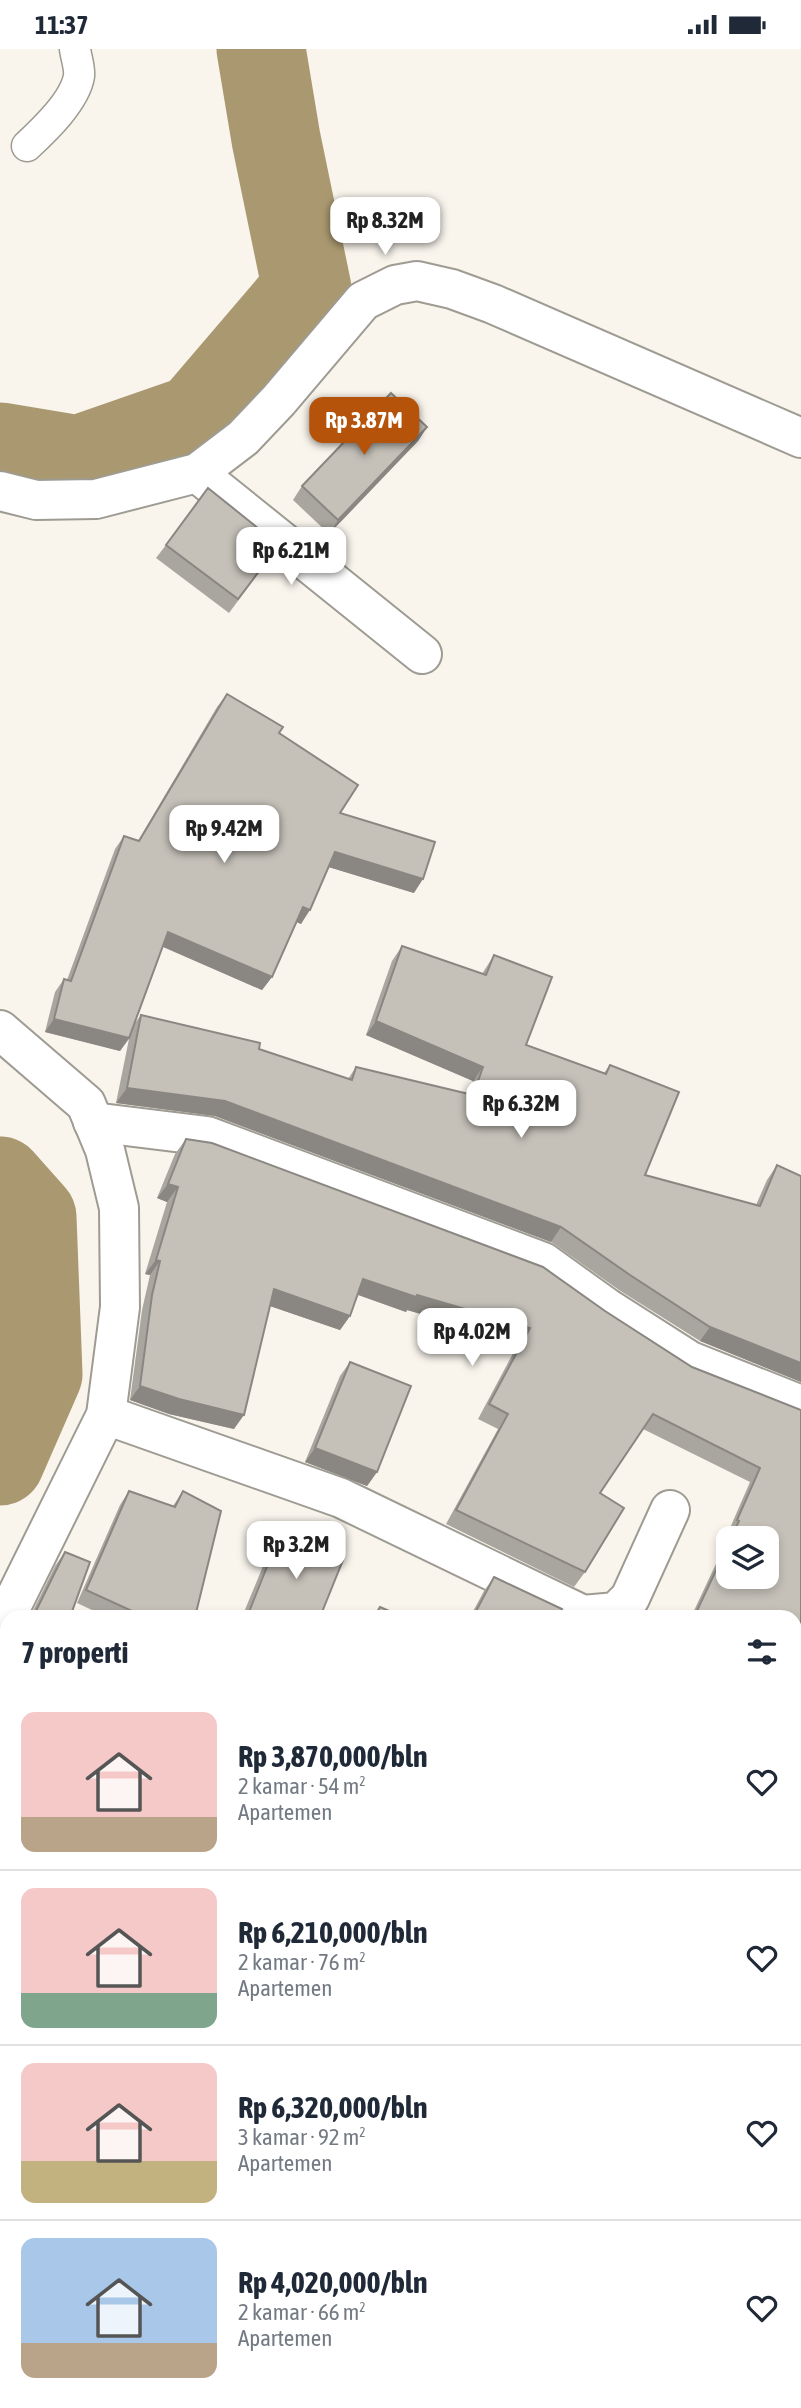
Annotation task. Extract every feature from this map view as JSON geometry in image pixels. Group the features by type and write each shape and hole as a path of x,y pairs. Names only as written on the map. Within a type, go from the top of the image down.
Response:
{"street":[{"path":"0,491 36,500 96,499 197,473 243,438 363,301 395,285 416,281 452,289 493,305 801,438"},
{"path":"197,473 422,654"},
{"path":"0,1030 86,1104 105,1150 119,1208 120,1307 106,1415 9,1610"},
{"path":"93,1122 207,1136 543,1262 607,1308 690,1361 801,1405"},
{"path":"106,1415 341,1498 571,1610"},
{"path":"618,1610 630,1598 670,1510"}],"lane":[{"path":"27,146 58,115 75,88 79,75 75,49"}],"building":[{"path":"391,393 427,427 338,520 302,486"},
{"path":"208,488 279,545 238,599 166,545"},
{"path":"227,694 283,727 279,733 358,785 340,813 435,842 423,879 335,852 310,910 303,907 272,977 168,932 129,1038 54,1019 64,979 71,981 124,836 139,841"},
{"path":"402,946 486,975 494,955 552,977 526,1045 606,1074 610,1065 679,1092 645,1175 760,1206 777,1165 801,1176 801,1363 710,1327 561,1227 225,1101 127,1088 141,1015 260,1043 259,1049 352,1080 356,1067 473,1095 483,1067 376,1021"},
{"path":"186,1139 212,1143 543,1267 692,1367 801,1410 801,1610 697,1610 716,1570 716,1589 779,1589 779,1526 737,1526 760,1468 653,1414 600,1493 624,1508 585,1572 456,1510 508,1414 489,1404 530,1328 417,1295 416,1297 363,1279 350,1316 274,1289 244,1415 140,1386 152,1295 160,1261 156,1260 178,1187 168,1184"},
{"path":"350,1362 411,1386 377,1472 315,1448"},
{"path":"129,1491 175,1507 183,1491 221,1511 197,1610 130,1610 86,1590"},
{"path":"289,1534 343,1560 323,1610 250,1610 278,1539 285,1543"},
{"path":"65,1552 90,1562 73,1610 36,1610"},
{"path":"494,1577 562,1609 562,1610 477,1610"}],"waterway":[{"path":"0,447 78,460 196,419 307,289 276,139 261,49"},
{"path":"0,1181 32,1217 38,1374 0,1461"}]}
